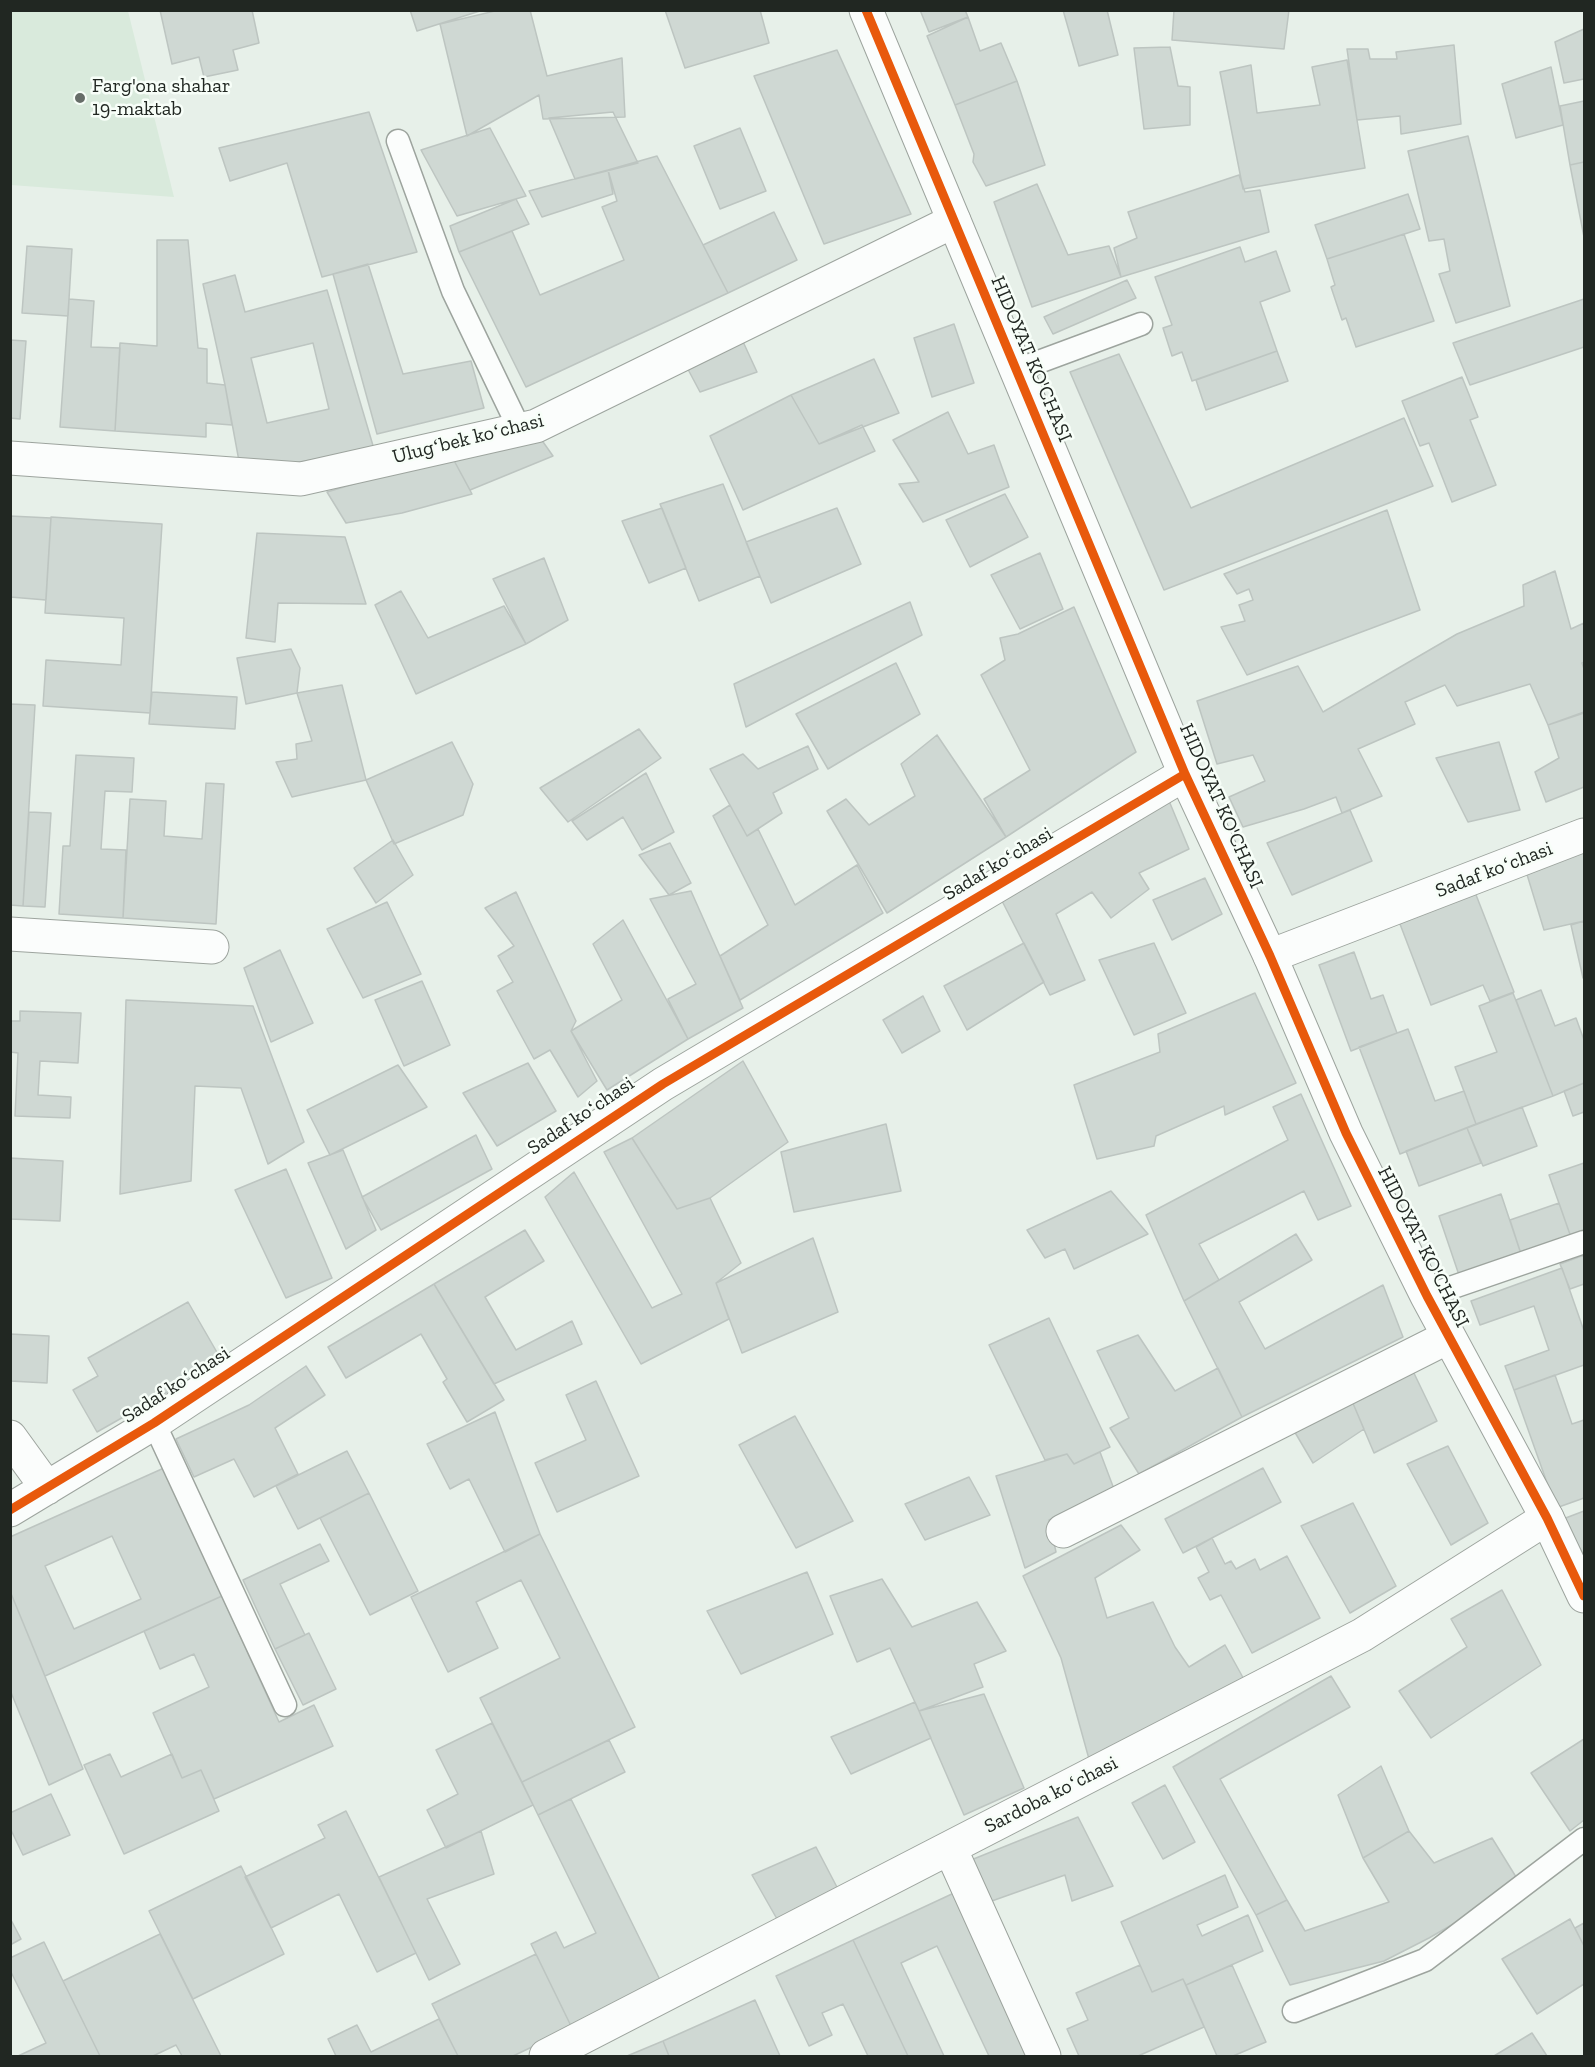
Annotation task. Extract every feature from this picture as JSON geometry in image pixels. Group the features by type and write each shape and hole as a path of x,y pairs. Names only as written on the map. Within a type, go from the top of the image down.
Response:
{"street":[{"name":"HIDOYAT KO'CHASI","path":"866,10 1185,774 1270,956 1346,1133 1426,1296 1547,1518 1584,1596"},
{"name":"Ulugʻbek koʻchasi","path":"10,458 301,479 536,426 954,221"},
{"name":"Sadaf koʻchasi","path":"10,1510 154,1423 663,1084 1185,774"},
{"name":"Sadaf koʻchasi","path":"1270,956 1584,835"},
{"path":"10,934 212,947"},
{"path":"1063,1532 1448,1336"},
{"path":"10,1437 47,1488"},
{"name":"Sardoba koʻchasi","path":"546,2056 1362,1635 1547,1518"},
{"path":"950,1848 1044,2056"}],"lane":[{"path":"398,141 453,291 520,430"},
{"path":"1017,370 1141,324"},
{"path":"1426,1296 1584,1242"},
{"path":"154,1423 285,1705"},
{"path":"1294,2011 1425,1960 1584,1839"}],"shaded area":[{"name":"Farg'ona shahar 19-maktab","path":"10,11 128,11 174,197 11,185"}],"building":[{"path":"160,10 252,10 259,43 233,50 238,70 204,77 199,57 172,64"},
{"path":"410,10 483,10 417,31"},
{"path":"499,10 530,10 547,76 622,58 625,117 543,119 539,95 467,136 440,24"},
{"path":"665,10 760,10 769,43 685,68"},
{"path":"920,10 965,10 968,17 929,32"},
{"path":"1063,10 1107,10 1118,55 1079,66"},
{"path":"1174,10 1289,10 1284,49 1172,40"},
{"path":"968,17 980,51 1001,43 1017,81 955,105 927,36"},
{"path":"1584,29 1584,79 1564,83 1555,42"},
{"path":"1454,45 1461,124 1401,134 1400,116 1357,120 1347,49 1368,49 1370,59 1397,59 1396,52"},
{"path":"1170,47 1178,86 1190,87 1190,125 1144,129 1134,48"},
{"path":"837,50 911,214 824,244 754,76"},
{"path":"1347,60 1365,168 1243,189 1220,72 1251,65 1257,113 1320,105 1312,67"},
{"path":"1551,67 1563,125 1516,138 1502,84"},
{"path":"1017,81 1045,165 986,186 973,162 974,154 955,105"},
{"path":"1584,101 1584,162 1570,165 1560,106"},
{"path":"369,112 417,252 322,277 287,163 230,181 219,148"},
{"path":"613,112 638,163 575,179 549,118"},
{"path":"490,128 526,196 457,216 421,150"},
{"path":"740,128 766,191 720,209 694,146"},
{"path":"1468,136 1510,306 1456,323 1439,274 1450,271 1444,239 1429,241 1408,151"},
{"path":"657,156 728,293 526,387 459,252 512,231 540,295 624,260 602,207 617,201 608,170"},
{"path":"1584,162 1584,237 1570,165"},
{"path":"608,170 613,194 542,217 529,191"},
{"path":"1239,175 1245,192 1260,190 1269,232 1121,277 1114,248 1137,238 1128,212"},
{"path":"1037,184 1068,255 1109,246 1121,277 1032,307 994,202"},
{"path":"1408,194 1420,229 1327,259 1315,225"},
{"path":"516,199 529,224 459,252 450,226"},
{"path":"774,212 797,260 728,293 703,245"},
{"path":"1404,234 1434,321 1356,347 1346,318 1342,320 1331,287 1335,285 1327,259"},
{"path":"157,240 188,240 198,348 207,349 207,383 225,385 232,425 206,423 206,437 115,431 120,343 157,346"},
{"path":"27,246 72,249 68,316 22,313"},
{"path":"1240,247 1245,262 1276,251 1290,291 1260,302 1277,351 1192,381 1182,352 1172,356 1163,328 1172,325 1155,277"},
{"path":"368,264 403,374 471,361 484,408 377,434 333,274"},
{"path":"235,275 245,312 327,290 374,449 241,472 203,284","holes":["313,343 329,409 267,423 251,358"]},
{"path":"1127,280 1136,298 1053,334 1044,317"},
{"path":"69,299 94,301 91,347 120,348 115,431 60,427"},
{"path":"1584,299 1584,347 1470,385 1453,343"},
{"path":"954,324 974,383 932,397 914,338"},
{"path":"739,333 757,372 700,392 683,360"},
{"path":"10,340 26,341 20,419 10,418"},
{"path":"1277,351 1288,381 1206,410 1196,380"},
{"path":"1119,354 1191,508 1404,418 1433,486 1164,590 1070,372"},
{"path":"874,359 899,413 819,444 791,395"},
{"path":"1462,377 1478,417 1470,420 1496,485 1452,502 1429,443 1420,446 1402,401"},
{"path":"791,395 819,444 862,425 875,451 743,510 710,436"},
{"path":"948,412 968,454 994,445 1009,487 923,522 899,484 919,482 893,440"},
{"path":"536,432 553,456 470,490 451,455"},
{"path":"451,455 472,494 402,513 346,523 327,492"},
{"path":"723,484 760,576 699,601 660,504"},
{"path":"1005,494 1028,537 970,567 946,520"},
{"path":"662,508 686,568 649,583 622,521"},
{"path":"837,508 861,564 771,603 746,542"},
{"path":"1387,510 1420,610 1247,675 1221,627 1245,621 1239,605 1253,600 1249,589 1237,594 1224,574"},
{"path":"10,516 51,518 46,600 10,597"},
{"path":"51,517 162,524 150,713 43,706 46,660 121,665 124,618 45,613"},
{"path":"257,533 345,537 366,604 278,603 275,642 246,638"},
{"path":"1040,553 1063,609 1020,629 991,575"},
{"path":"544,558 568,620 526,644 493,579"},
{"path":"1555,571 1571,629 1584,623 1584,662 1582,663 1584,713 1548,725 1530,684 1457,706 1445,685 1405,702 1415,724 1358,749 1382,796 1342,813 1336,797 1243,827 1229,797 1265,781 1253,755 1217,764 1197,701 1298,666 1323,712 1457,634 1524,606 1523,585"},
{"path":"401,591 428,638 504,606 526,644 416,694 375,605"},
{"path":"910,602 922,635 746,727 734,684"},
{"path":"1074,607 1136,752 1006,837 984,799 1030,770 981,675 1005,660 1000,638 1018,634"},
{"path":"291,649 300,668 297,693 246,704 237,658"},
{"path":"896,663 920,714 828,769 796,714"},
{"path":"342,685 366,780 292,797 276,762 297,759 296,744 312,741 297,693"},
{"path":"152,692 237,697 235,729 149,724"},
{"path":"10,704 35,705 23,906 10,905"},
{"path":"1584,712 1584,787 1546,802 1535,772 1559,758 1548,725"},
{"path":"639,729 661,758 568,822 540,788"},
{"path":"937,735 1006,837 887,913 827,811 846,799 869,825 915,796 901,764"},
{"path":"452,742 473,784 463,815 394,844 366,780"},
{"path":"1499,742 1520,810 1468,822 1436,758"},
{"path":"808,746 818,769 773,793 782,813 747,836 710,769 743,754 758,769"},
{"path":"76,755 134,758 132,792 105,791 101,849 126,850 123,918 59,914 63,846 70,846"},
{"path":"646,773 674,832 642,850 623,817 587,840 572,821"},
{"path":"206,783 224,784 216,924 123,918 130,799 166,801 164,836 202,839"},
{"path":"1167,796 1189,849 1139,873 1149,889 1111,918 1092,892 1056,914 1085,980 1050,995 1000,897"},
{"path":"730,805 747,836 758,829 795,905 857,865 883,913 740,1000 720,956 768,925 713,816"},
{"path":"1350,810 1372,861 1292,895 1267,843"},
{"path":"29,812 51,813 45,907 23,906"},
{"path":"393,840 413,875 376,903 354,868"},
{"path":"670,843 691,883 669,895 639,855"},
{"path":"1584,850 1584,921 1544,930 1525,868"},
{"path":"1205,878 1222,914 1172,940 1153,900"},
{"path":"1471,882 1514,992 1490,1001 1483,985 1431,1005 1395,911"},
{"path":"691,891 743,1008 688,1039 668,999 696,984 650,899"},
{"path":"516,892 576,1021 571,1031 597,1081 578,1097 550,1050 534,1059 497,991 513,982 498,956 514,946 485,908"},
{"path":"387,902 421,974 363,998 327,929"},
{"path":"623,920 688,1039 607,1090 571,1031 622,1000 593,944"},
{"path":"1584,921 1584,977 1583,978 1571,925"},
{"path":"1024,943 1044,982 967,1030 944,986"},
{"path":"1154,943 1186,1013 1134,1035 1099,960"},
{"path":"280,950 313,1023 271,1042 244,968"},
{"path":"1354,952 1371,999 1383,995 1397,1033 1351,1051 1319,965"},
{"path":"422,981 450,1045 404,1066 375,1000"},
{"path":"1541,990 1555,1026 1576,1018 1584,1040 1584,1083 1553,1096 1516,1000"},
{"path":"1255,993 1296,1083 1225,1115 1224,1106 1156,1136 1154,1146 1097,1159 1074,1085 1160,1052 1158,1034"},
{"path":"1513,993 1553,1096 1476,1124 1455,1067 1497,1052 1479,1006"},
{"path":"923,996 940,1031 902,1053 883,1020"},
{"path":"126,1000 253,1006 304,1142 268,1164 241,1088 195,1086 191,1181 120,1194"},
{"path":"20,1011 81,1013 78,1063 40,1061 38,1095 71,1097 70,1118 15,1116 18,1053 10,1052 10,1021 20,1021"},
{"path":"1408,1029 1435,1101 1464,1091 1476,1124 1400,1154 1359,1047"},
{"path":"743,1061 788,1142 710,1198 677,1209 632,1138"},
{"path":"528,1063 556,1111 497,1146 463,1093"},
{"path":"398,1065 427,1107 330,1155 307,1110"},
{"path":"1584,1083 1584,1112 1573,1116 1564,1091"},
{"path":"1301,1094 1351,1206 1318,1220 1304,1191 1199,1244 1219,1280 1184,1301 1146,1215 1288,1140 1273,1107"},
{"path":"1522,1107 1537,1146 1483,1166 1467,1128"},
{"path":"886,1124 901,1191 794,1212 781,1152"},
{"path":"1467,1128 1481,1163 1419,1186 1406,1151"},
{"path":"476,1135 492,1169 381,1230 362,1197"},
{"path":"632,1138 677,1209 710,1198 741,1263 716,1283 729,1319 641,1364 545,1197 574,1172 652,1308 682,1294 604,1152"},
{"path":"343,1150 376,1230 346,1249 308,1163"},
{"path":"10,1158 63,1161 60,1221 10,1219"},
{"path":"1584,1163 1584,1239 1573,1243 1549,1175"},
{"path":"286,1169 332,1278 286,1298 235,1190"},
{"path":"1111,1191 1148,1234 1074,1269 1065,1249 1045,1258 1027,1230"},
{"path":"1501,1194 1523,1260 1461,1281 1439,1216"},
{"path":"1559,1203 1573,1243 1523,1260 1510,1220"},
{"path":"525,1230 544,1261 485,1297 516,1350 572,1321 582,1344 494,1384 434,1284"},
{"path":"1296,1234 1312,1260 1239,1302 1265,1349 1383,1285 1403,1337 1242,1417 1184,1301"},
{"path":"813,1238 838,1312 742,1353 716,1283"},
{"path":"1584,1255 1584,1284 1570,1289 1560,1264"},
{"path":"1562,1268 1584,1331 1584,1365 1514,1390 1505,1366 1549,1350 1534,1306 1480,1325 1471,1301"},
{"path":"434,1284 504,1400 467,1422 443,1382 447,1379 421,1334 346,1378 328,1347"},
{"path":"188,1302 222,1361 97,1432 73,1390 98,1376 88,1358"},
{"path":"1049,1318 1110,1447 1074,1464 1067,1454 1045,1460 989,1345"},
{"path":"10,1334 49,1336 47,1383 10,1381"},
{"path":"1138,1335 1175,1391 1218,1368 1242,1417 1139,1474 1110,1428 1129,1418 1097,1351"},
{"path":"306,1366 325,1395 275,1428 298,1474 254,1497 234,1459 194,1477 176,1439 249,1405"},
{"path":"1411,1367 1437,1421 1374,1453 1349,1394"},
{"path":"1555,1375 1572,1424 1584,1420 1584,1498 1556,1508 1514,1390"},
{"path":"596,1381 639,1476 557,1512 535,1463 586,1440 566,1395"},
{"path":"1349,1394 1364,1429 1313,1463 1293,1429"},
{"path":"495,1412 540,1534 505,1552 469,1479 450,1489 427,1444"},
{"path":"795,1416 853,1521 796,1548 739,1445"},
{"path":"1448,1446 1488,1523 1451,1545 1407,1464"},
{"path":"347,1451 369,1493 298,1529 276,1486"},
{"path":"1100,1452 1114,1489 1049,1520 1056,1552 1025,1568 996,1476 1067,1454 1074,1464"},
{"path":"164,1468 222,1596 45,1676 10,1591 10,1537","holes":["112,1536 141,1599 74,1629 45,1566"]},
{"path":"1263,1468 1281,1502 1183,1553 1165,1519"},
{"path":"969,1477 990,1515 925,1540 905,1504"},
{"path":"369,1493 418,1591 370,1615 320,1518"},
{"path":"1353,1503 1396,1586 1350,1613 1301,1526"},
{"path":"1584,1511 1584,1553 1583,1554 1563,1519"},
{"path":"1121,1525 1140,1550 1095,1578 1107,1618 1153,1602 1175,1647 1189,1667 1225,1645 1246,1683 1089,1759 1061,1658 1023,1576"},
{"path":"540,1534 635,1727 522,1782 480,1698 560,1658 521,1580 476,1602 498,1648 448,1672 411,1597"},
{"path":"1212,1538 1225,1564 1231,1561 1236,1569 1255,1559 1260,1570 1287,1556 1320,1618 1252,1653 1221,1595 1210,1600 1198,1578 1209,1572 1196,1547"},
{"path":"320,1544 329,1561 280,1584 305,1635 275,1649 243,1580"},
{"path":"807,1572 833,1634 741,1674 707,1611"},
{"path":"882,1579 912,1627 977,1602 1006,1651 974,1664 983,1687 919,1711 890,1648 857,1662 830,1596"},
{"path":"1502,1590 1541,1665 1431,1738 1399,1691 1467,1647 1451,1619"},
{"path":"10,1591 83,1769 49,1785 10,1690"},
{"path":"222,1596 279,1722 314,1705 333,1746 214,1799 201,1770 182,1778 153,1713 209,1687 194,1654 160,1669 144,1631"},
{"path":"309,1633 336,1689 303,1705 275,1649"},
{"path":"1331,1676 1350,1707 1220,1779 1287,1900 1256,1915 1173,1767"},
{"path":"984,1694 1024,1788 964,1815 919,1711"},
{"path":"915,1702 931,1738 851,1774 831,1737"},
{"path":"492,1723 533,1805 446,1848 427,1810 458,1794 436,1750"},
{"path":"1584,1739 1584,1820 1570,1831 1531,1773"},
{"path":"609,1740 625,1772 538,1815 522,1782"},
{"path":"110,1754 121,1777 172,1754 182,1778 201,1770 219,1811 124,1854 84,1765"},
{"path":"1381,1766 1409,1831 1363,1858 1338,1795"},
{"path":"1165,1785 1195,1842 1163,1859 1132,1803"},
{"path":"51,1794 70,1835 23,1855 10,1828 10,1813"},
{"path":"571,1799 662,1984 572,2028 531,1944 556,1932 564,1948 596,1933 538,1815"},
{"path":"346,1811 416,1953 377,1972 339,1894 271,1928 245,1877 325,1838 318,1825"},
{"path":"1078,1817 1113,1886 1072,1901 1065,1875 989,1902 971,1860"},
{"path":"481,1831 494,1874 427,1899 460,1964 429,1980 379,1877"},
{"path":"1409,1831 1434,1863 1492,1838 1521,1885 1384,1961 1290,1985 1256,1915 1287,1900 1305,1931 1389,1902 1363,1858"},
{"path":"816,1847 839,1891 777,1919 752,1875"},
{"path":"241,1866 284,1954 193,1999 149,1911"},
{"path":"1225,1875 1238,1907 1197,1925 1202,1936 1248,1915 1263,1951 1186,1985 1183,1979 1152,1992 1121,1922"},
{"path":"954,1893 1030,2056 989,2056 937,1946 901,1963 944,2056 908,2056 853,1940"},
{"path":"10,1918 21,1939 10,1945"},
{"path":"1570,1919 1584,1946 1584,1984 1537,2014 1502,1959"},
{"path":"1584,1923 1584,1946 1575,1928"},
{"path":"160,1934 221,2056 182,2056 176,2045 153,2056 100,2056 63,1981"},
{"path":"853,1940 908,2056 868,2056 843,2004 822,2013 832,2035 809,2046 776,1976"},
{"path":"44,1942 100,2056 18,2056 46,2043 10,1970 10,1958"},
{"path":"536,1954 572,2028 513,2056 458,2056 432,2004"},
{"path":"1140,1965 1152,1992 1183,1979 1204,2027 1138,2056 1079,2056 1067,2029 1088,2020 1076,1993"},
{"path":"1232,1965 1266,2042 1233,2056 1217,2056 1186,1985"},
{"path":"755,2000 780,2056 669,2056 663,2041"},
{"path":"439,2019 458,2056 336,2056 328,2039 357,2025 371,2052"},
{"path":"1532,2033 1547,2056 1494,2056"},
{"path":"663,2041 669,2056 627,2056"}],"cycle path":[{"path":"866,10 1185,774 1270,956 1346,1133 1427,1296 1547,1518 1584,1596"},
{"path":"10,1510 154,1423 663,1084 1185,774"}],"place":[{"name":"Farg'ona shahar 19-maktab","path":"80,98"}]}
